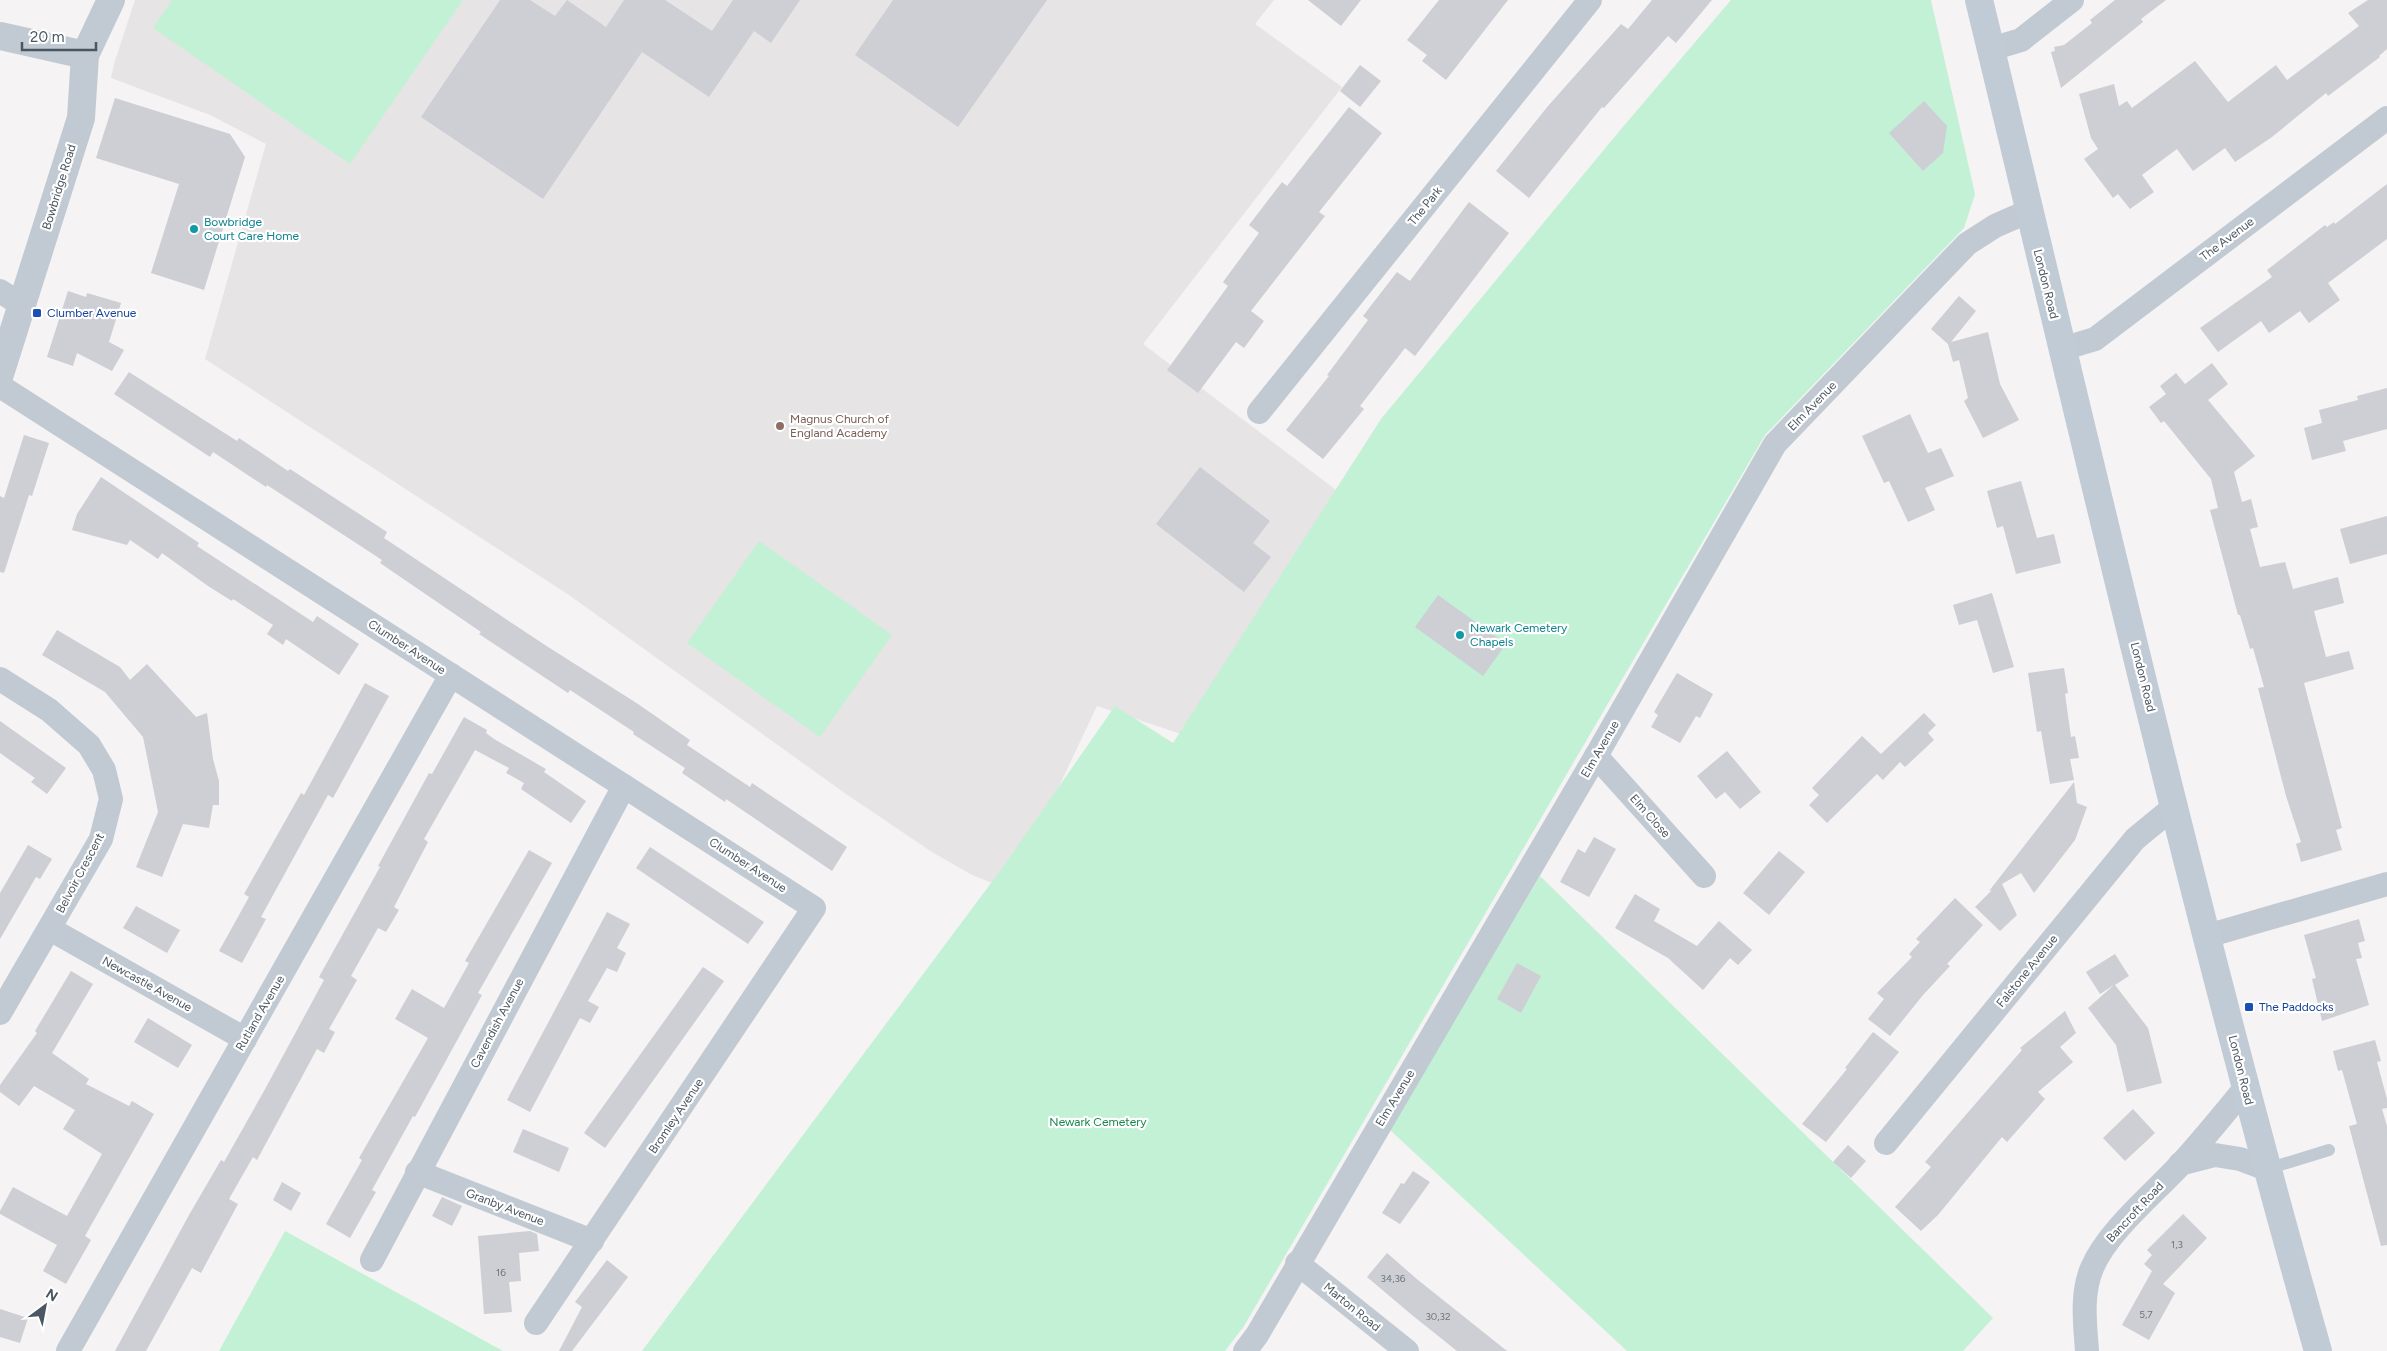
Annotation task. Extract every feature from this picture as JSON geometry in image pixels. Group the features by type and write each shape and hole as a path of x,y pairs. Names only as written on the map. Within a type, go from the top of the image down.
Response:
{"main road":[{"name":"London Road","path":"1979,0 2062,349 2207,936 2266,1169 2318,1351"}],"street":[{"name":"Bowbridge Road","path":"0,374 81,118 85,55 111,0"},
{"name":"The Park","path":"1259,412 1590,0"},
{"path":"1990,49 2021,40 2072,0"},
{"path":"0,36 85,55"},
{"name":"The Avenue","path":"2062,349 2095,339 2387,118"},
{"name":"Elm Avenue","path":"1245,1351 1596,756 1775,444 1967,244 1995,226 2029,211"},
{"path":"0,291 23,306"},
{"name":"Clumber Avenue","path":"0,386 814,908"},
{"name":"Rutland Avenue","path":"68,1351 451,675"},
{"name":"Belvoir Crescent","path":"0,678 49,710 89,745 104,770 111,800 101,839 0,1013"},
{"name":"Elm Close","path":"1596,756 1704,876"},
{"name":"Cavendish Avenue","path":"372,1260 417,1172 624,786"},
{"name":"Falstone Avenue","path":"1886,1143 2135,839 2175,806"},
{"path":"2207,936 2387,884"},
{"name":"Bromley Avenue","path":"536,1323 814,908"},
{"name":"Newcastle Avenue","path":"50,929 245,1039"},
{"name":"Bancroft Road","path":"2087,1351 2085,1302 2092,1267 2106,1242 2180,1164 2246,1087"},
{"path":"2180,1164 2215,1154 2240,1159 2266,1169"},
{"name":"Granby Avenue","path":"417,1172 592,1241"},
{"name":"Marton Road","path":"1297,1263 1407,1351"}],"lane":[{"path":"2266,1169 2329,1150"}],"shaded area":[{"name":"Magnus Church of England Academy","path":"135,0 1274,0 1255,24 1342,87 1143,344 1340,493 1187,736 1097,706 1010,890 972,875 932,852 846,794 569,595 205,359 266,144 210,115 111,78"}],"green space":[{"path":"172,0 463,0 350,164 153,28"},
{"name":"Newark Cemetery","path":"1731,0 1931,0 1975,194 1964,228 1765,435 1244,1326 1225,1351 642,1351 1003,867 1115,706 1173,743 1381,419 1622,128"},
{"path":"759,541 892,635 820,737 687,643"},
{"path":"1540,876 1993,1318 1963,1351 1627,1351 1389,1129"},
{"path":"285,1231 503,1351 219,1351"}],"building":[{"path":"500,0 530,0 555,16 567,0 606,27 624,0 665,0 712,31 733,0 800,0 771,43 754,31 709,97 642,52 543,199 421,117"},
{"path":"893,0 1047,0 958,127 855,55"},
{"path":"1308,0 1361,0 1341,26"},
{"path":"1439,0 1508,0 1446,80 1422,61 1427,55 1407,40"},
{"path":"1652,0 1712,0 1676,43 1668,36 1604,108 1602,107 1529,198 1496,171 1548,106 1621,24 1628,29"},
{"path":"2115,0 2166,0 2141,19 2143,22 2061,88 2051,52 2055,51 2054,47 2064,45 2092,23 2090,20"},
{"path":"2368,0 2387,0 2387,49 2380,57 2328,96 2326,93 2272,137 2235,162 2225,148 2193,171 2177,149 2142,175 2154,192 2130,209 2118,194 2113,198 2084,159 2098,149 2091,138 2079,94 2114,84 2119,106 2127,101 2132,108 2195,61 2228,102 2276,65 2287,80 2359,26 2348,13"},
{"path":"1360,65 1381,81 1360,107 1340,91"},
{"name":"Bowbridge Court Care Home","path":"115,98 230,134 245,157 204,290 151,273 179,184 96,158"},
{"path":"1924,101 1947,126 1943,153 1923,171 1889,133"},
{"path":"1349,107 1382,133 1319,212 1325,216 1251,311 1264,321 1244,348 1236,342 1198,393 1167,370 1228,286 1223,282 1259,233 1249,225 1282,182 1287,186"},
{"path":"2387,184 2387,239 2328,283 2340,300 2309,323 2300,311 2269,333 2261,321 2218,352 2200,328 2272,277 2267,270 2325,225 2327,227 2334,222 2335,224"},
{"path":"1469,202 1509,233 1415,356 1405,348 1360,406 1364,409 1323,459 1286,430 1329,376 1327,375 1368,320 1363,316 1397,272 1410,281"},
{"path":"68,291 86,297 87,293 121,303 109,342 124,350 112,371 77,353 73,366 47,357"},
{"path":"1959,296 1976,311 1951,342 1988,332 2000,384 2019,420 1983,438 1964,401 1968,398 1959,360 1953,362 1948,344 1931,329"},
{"path":"2212,363 2228,384 2208,400 2255,456 2234,472 2242,502 2251,499 2258,527 2250,529 2260,567 2285,562 2293,589 2338,577 2344,603 2314,611 2326,657 2349,651 2354,669 2304,683 2342,828 2336,830 2342,850 2301,862 2296,844 2301,842 2286,796 2258,688 2264,687 2253,648 2250,649 2240,615 2238,615 2210,510 2218,508 2211,479 2164,421 2161,423 2149,407 2166,394 2160,386 2176,373 2185,384"},
{"path":"129,372 237,441 239,438 288,471 290,469 387,532 384,538 638,704 690,740 687,745 750,787 752,783 847,847 832,871 726,799 725,802 682,773 685,768 633,734 634,732 570,690 568,693 479,634 481,632 380,563 382,560 267,485 266,487 213,452 210,457 114,394"},
{"path":"2387,388 2387,429 2343,441 2346,451 2312,460 2304,428 2322,423 2319,410 2358,400 2357,396"},
{"path":"1910,414 1928,453 1941,448 1954,476 1925,488 1935,510 1908,522 1889,481 1884,483 1862,436"},
{"path":"24,435 49,443 32,496 29,495 4,573 0,572 0,496 4,498"},
{"path":"1200,467 1270,521 1253,543 1271,557 1244,592 1156,524"},
{"path":"101,477 199,543 197,546 313,622 317,616 359,644 339,675 286,639 283,645 267,634 273,625 233,599 232,601 208,586 162,553 158,559 130,540 127,545 72,530 77,514"},
{"path":"2021,481 2037,538 2054,534 2061,563 2016,574 2003,526 1997,528 1987,491"},
{"path":"2387,516 2387,554 2350,564 2340,529"},
{"path":"1992,593 2014,667 1993,673 1977,620 1959,625 1953,605"},
{"name":"Newark Cemetery Chapels","path":"1438,595 1506,644 1483,676 1415,627"},
{"path":"57,630 120,667 130,680 147,664 196,717 207,713 213,759 219,781 219,805 213,805 209,828 183,824 162,877 136,867 158,812 143,737 105,692 42,655"},
{"path":"2064,668 2068,693 2065,694 2071,737 2075,736 2079,758 2070,759 2074,780 2050,784 2041,731 2037,732 2028,673"},
{"path":"1677,673 1713,694 1700,718 1696,716 1680,743 1651,727 1658,715 1654,712"},
{"path":"365,683 389,696 333,798 328,795 261,917 266,919 242,963 219,951 249,897 244,894 301,793 304,795"},
{"path":"1924,713 1936,725 1928,733 1934,740 1905,767 1900,762 1883,780 1877,774 1827,823 1809,805 1819,795 1812,788 1862,736 1881,754"},
{"path":"464,717 487,730 486,733 494,739 546,769 544,772 586,801 571,823 521,789 524,783 506,773 509,768 475,750 424,839 428,842 394,907 399,910 386,932 378,928 351,976 357,980 329,1029 335,1032 324,1053 317,1049 257,1160 253,1157 229,1199 238,1204 201,1273 192,1268 146,1351 115,1351 189,1215 221,1160 224,1162 264,1091 324,980 319,977 380,867 378,866 429,773 432,774"},
{"path":"0,721 66,768 47,794 31,782 35,778 0,753"},
{"path":"1727,751 1761,792 1740,809 1725,792 1716,799 1697,776"},
{"path":"2074,782 2077,803 2087,807 2075,840 2034,893 2021,873 2002,884 2017,915 2000,931 1975,907 1992,890 1989,891"},
{"path":"1594,837 1616,849 1589,897 1560,882 1578,849 1585,853"},
{"path":"28,845 52,859 40,879 36,877 0,939 0,893"},
{"path":"650,847 764,922 748,944 636,868"},
{"path":"529,850 552,863 478,993 482,995 415,1117 413,1116 372,1190 376,1192 350,1238 326,1224 362,1160 359,1158 428,1038 395,1019 412,989 444,1008 469,963 465,961"},
{"path":"1779,851 1805,872 1769,915 1743,893"},
{"path":"1635,894 1660,909 1654,921 1697,946 1719,921 1752,950 1738,965 1730,958 1703,990 1668,958 1615,928"},
{"path":"1955,898 1983,925 1947,964 1950,966 1923,995 1890,1036 1868,1019 1884,999 1877,993 1912,957 1909,954 1920,942 1916,939"},
{"path":"136,906 180,930 167,953 123,928"},
{"path":"607,912 630,924 617,948 626,953 617,972 607,968 588,1001 599,1007 590,1023 580,1018 530,1112 507,1100"},
{"path":"2359,919 2365,941 2358,943 2362,958 2356,959 2369,1005 2322,1021 2312,979 2316,978 2304,935"},
{"path":"2115,954 2129,976 2115,985 2148,1028 2162,1083 2127,1092 2116,1045 2088,1008 2114,985 2100,994 2086,972"},
{"path":"1517,963 1541,976 1521,1013 1497,999"},
{"path":"703,967 724,981 605,1148 584,1133"},
{"path":"71,971 93,984 52,1053 89,1079 86,1084 129,1106 132,1101 154,1114 85,1236 91,1240 66,1284 43,1271 57,1245 0,1214 0,1211 13,1187 67,1216 102,1154 63,1129 75,1110 34,1086 19,1106 0,1092 0,1085 37,1033 35,1031"},
{"path":"2065,1011 2076,1033 2060,1047 2073,1062 2038,1092 2045,1099 2007,1142 2002,1137 1938,1215 1921,1231 1895,1207 1931,1167 1925,1162 2022,1050 2020,1048"},
{"path":"148,1018 192,1045 178,1068 134,1042"},
{"path":"1873,1032 1899,1052 1826,1142 1802,1124 1847,1069 1845,1068"},
{"path":"2375,1040 2381,1061 2377,1062 2387,1099 2387,1108 2382,1109 2387,1126 2387,1245 2381,1246 2349,1126 2357,1124 2342,1070 2338,1071 2333,1051"},
{"path":"2133,1109 2155,1133 2125,1161 2103,1138"},
{"path":"523,1129 569,1148 559,1172 513,1152"},
{"path":"1848,1145 1866,1161 1851,1178 1833,1162"},
{"path":"1413,1171 1430,1182 1400,1224 1382,1213 1401,1183 1404,1184"},
{"path":"282,1182 301,1193 291,1211 273,1200"},
{"path":"442,1197 462,1206 452,1226 432,1216"},
{"path":"2183,1214 2207,1238 2163,1284 2175,1293 2149,1340 2122,1325 2152,1271 2144,1264 2152,1255 2147,1250"},
{"path":"530,1231 537,1234 539,1251 519,1253 521,1281 509,1282 512,1312 484,1314 478,1236"},
{"path":"1387,1253 1507,1351 1457,1351 1412,1315 1367,1277"},
{"path":"607,1260 628,1277 572,1351 559,1351 582,1307 575,1302"},
{"path":"0,1309 28,1318 20,1343 0,1337"}],"place":[{"name":"Bowbridge Court Care Home","path":"194,229"},
{"name":"Clumber Avenue","path":"37,313"},
{"name":"Magnus Church of England Academy","path":"780,426"},
{"name":"Newark Cemetery Chapels","path":"1460,635"},
{"name":"The Paddocks","path":"2249,1007"}]}
